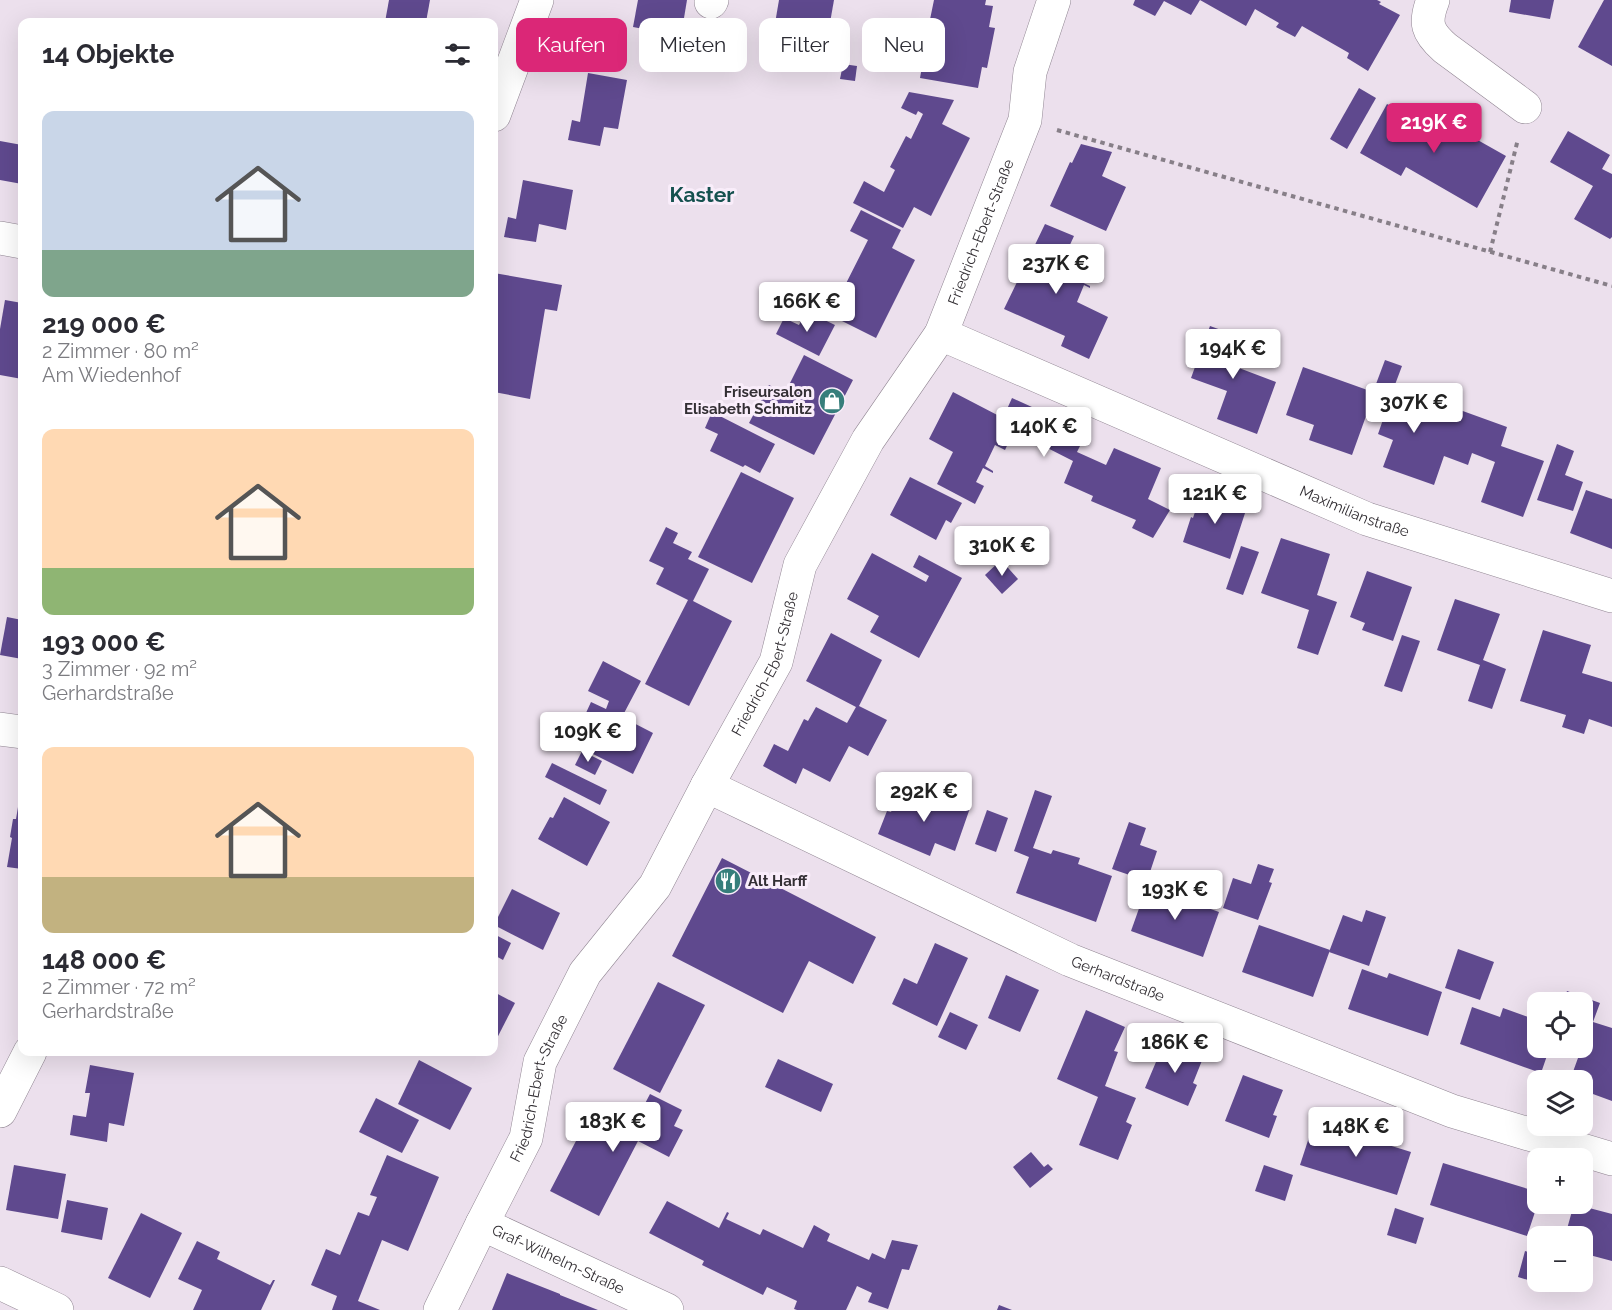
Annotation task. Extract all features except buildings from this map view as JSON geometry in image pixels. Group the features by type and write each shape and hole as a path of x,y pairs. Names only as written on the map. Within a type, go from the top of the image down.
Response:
{"street":[{"path":"498,104 537,0"},
{"name":"Friedrich-Ebert-Straße","path":"440,1310 526,1138 540,1062 585,973 655,886 776,662 800,565 868,440 941,334 1024,120 1030,72 1054,0"},
{"path":"1433,0 1429,11 1429,26 1433,37 1525,107"},
{"path":"0,238 18,241"},
{"name":"Maximilianstraße","path":"941,334 1367,519 1612,596"},
{"path":"0,729 18,731"},
{"name":"Gerhardstraße","path":"707,786 1070,960 1452,1111 1612,1159"},
{"path":"0,1111 28,1056"},
{"name":"Graf-Wilhelm-Straße","path":"482,1224 667,1310"},
{"path":"0,1283 57,1310"}],"path":[{"path":"1490,252 1525,107"},
{"path":"1024,120 1612,286"}],"place":[{"name":"Friseursalon Elisabeth Schmitz","path":"832,401"},
{"name":"Alt Harff","path":"728,881"}],"district":[{"name":"Kaster","path":"702,194"}]}
